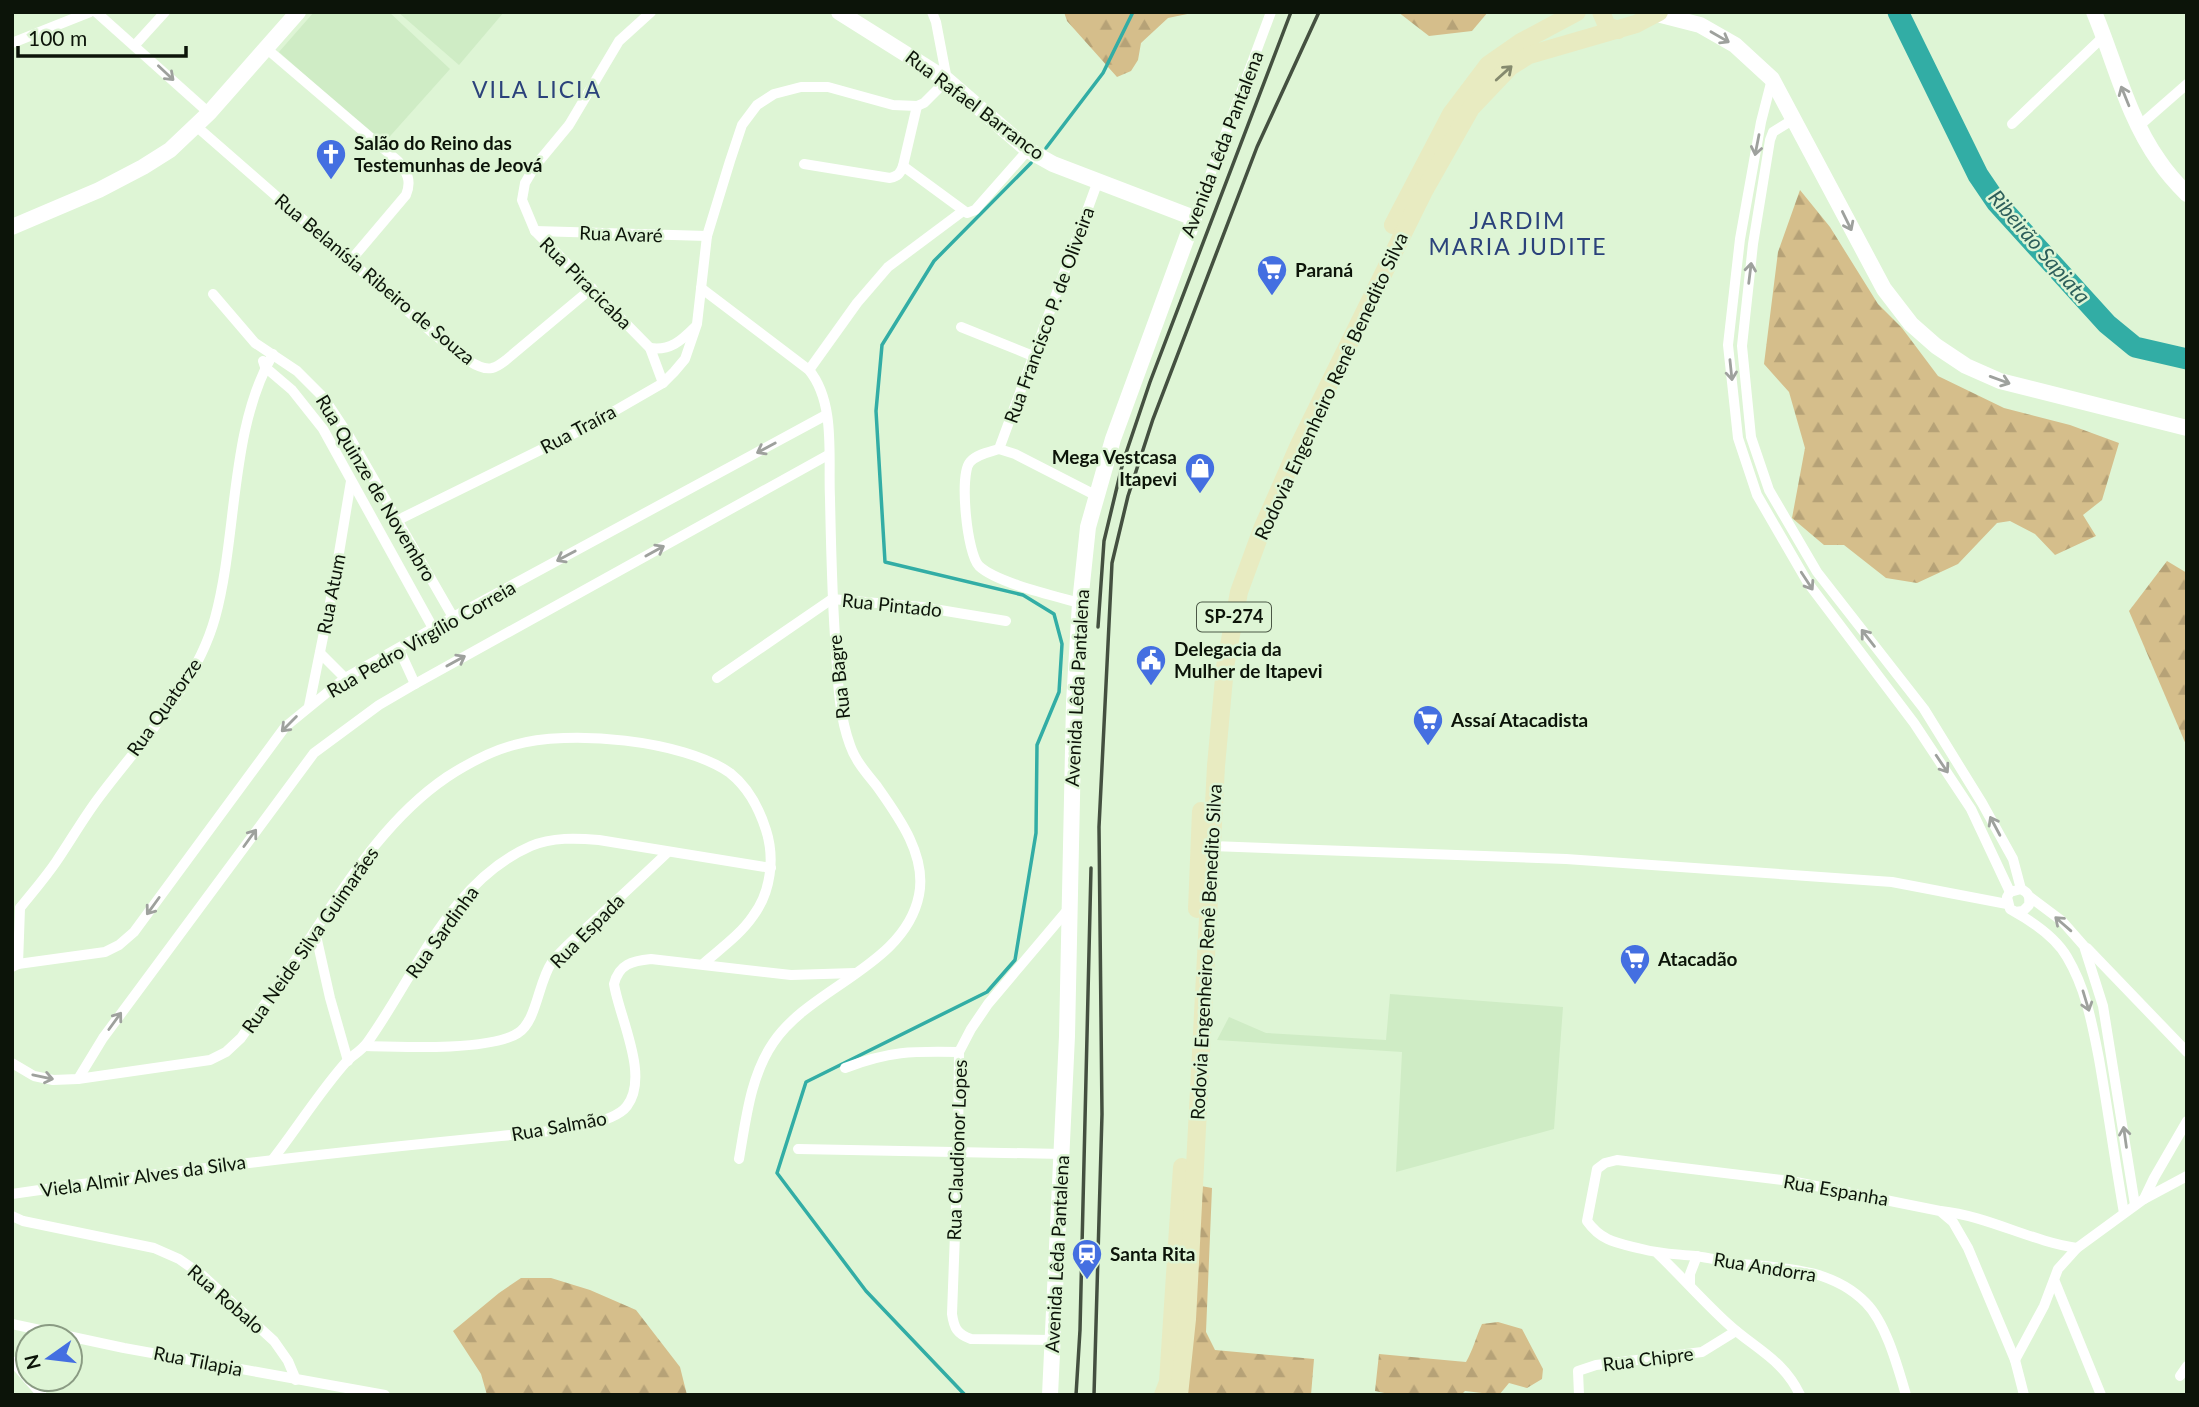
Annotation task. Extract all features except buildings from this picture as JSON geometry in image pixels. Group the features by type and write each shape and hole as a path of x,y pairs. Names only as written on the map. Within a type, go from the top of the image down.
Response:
{"main road":[{"name":"Rodovia Engenheiro Renê Benedito Silva","path":"1166,1394 1191,1048 1202,809 1212,684 1226,597 1275,471 1401,209 1451,114 1489,65 1521,42 1577,12"},
{"path":"1601,12 1607,26 1618,30"},
{"name":"Rodovia Engenheiro Renê Benedito Silva","path":"1166,1394 1186,1319 1214,799 1225,667 1239,592 1262,529 1299,445 1381,276 1471,108 1510,67 1529,55 1618,30 1658,13"}],"street":[{"path":"12,43 90,12"},
{"path":"96,12 209,113"},
{"path":"135,45 165,12"},
{"path":"12,227 99,190 170,150 209,113 299,12"},
{"name":"Rua Piracicaba","path":"650,12 619,40 569,125 534,166 525,183 522,200 535,231 650,348 663,383"},
{"name":"Rua Rafael Barranco","path":"839,12 947,80 1028,150 1053,164 1194,218"},
{"path":"804,164 890,178 899,174 917,106 924,103 947,80 932,12"},
{"name":"Avenida Lêda Pantalena","path":"1050,1395 1063,1154 1074,703 1088,527 1112,439 1271,12"},
{"path":"2094,12 2139,126 2159,162 2186,192"},
{"path":"1658,13 1700,25 1735,45 1772,79 1884,289 1910,324 1936,346 1966,366 2000,381 2187,428"},
{"path":"2012,124 2104,36"},
{"path":"267,49 398,161 407,173 410,185 406,195 351,260"},
{"path":"1772,79 1740,239 1728,345 1738,439 1757,495 1808,583 1914,723 1971,808 2016,890"},
{"path":"2139,126 2187,83"},
{"name":"Rua Traíra","path":"398,520 585,428 663,383 685,359 697,324 707,236 742,125 757,105 774,94 801,87 828,87 893,105 917,106"},
{"path":"1794,119 1773,132 1770,140 1753,244 1742,346 1751,438 1769,490 1817,572 1924,709 1982,803 2013,859 2016,890"},
{"name":"Rua Belanísia Ribeiro de Souza","path":"195,126 435,335 483,369 493,368 506,360 592,288"},
{"path":"903,166 967,213 975,210 1028,150"},
{"name":"Rua Francisco P. de Oliveira","path":"999,449 1098,181"},
{"path":"808,370 857,303 888,267 963,211"},
{"name":"Rua Avaré","path":"535,231 707,236"},
{"name":"Rua Bagre","path":"701,288 808,370 818,381 826,415 832,599 839,706 851,749 913,844 919,869 919,895 909,922 894,941 857,973 820,996 797,1015 773,1042 760,1067 750,1101 739,1159"},
{"name":"Rua Quinze de Novembro","path":"213,294 255,343 262,354 265,367 292,390 323,429 433,628"},
{"path":"650,348 661,350 672,346 697,324"},
{"path":"961,327 1033,356"},
{"name":"Rua Quinze de Novembro","path":"255,343 297,371 324,398 453,617"},
{"name":"Rua Quatorze","path":"16,910 55,863 90,810 183,686 202,653 215,617 244,438 265,367 273,354"},
{"name":"Rua Pedro Virgílio Correia","path":"15,966 104,952 127,939 285,727 345,678 826,415"},
{"path":"1080,603 1009,581 977,564 968,522 964,474 970,462 980,455 999,449 1015,454 1095,495"},
{"name":"Rua Pedro Virgílio Correia","path":"78,1079 103,1038 314,753 379,705 415,684 828,455"},
{"name":"Rua Atum","path":"309,706 351,481"},
{"name":"Rua Pintado","path":"717,678 832,599 922,607 1006,621"},
{"path":"399,649 415,684"},
{"path":"320,653 345,678"},
{"name":"Rua Neide Silva Guimarães","path":"12,1063 34,1076 53,1080 78,1079 183,1065 210,1060 226,1052 241,1038 362,860 417,801 446,778 473,762 513,745 546,738 595,737 652,746 709,760 747,790 760,810 770,842 771,868 764,897 753,917 703,964"},
{"name":"Rua Sardinha","path":"273,1159 348,1061 365,1046 442,925 479,881 506,860 533,846 575,838 771,868"},
{"path":"1212,846 1566,859 1892,882 2024,911 2029,905 2030,897"},
{"name":"Rua Espada","path":"365,1046 414,1047 486,1042 505,1039 519,1033 527,1024 543,980 559,954 668,852"},
{"path":"2124,1213 2087,998 2066,954 2027,917 2011,908 2007,897 2016,890 2027,892 2062,921 2187,1052"},
{"name":"Rua Claudionor Lopes","path":"1053,1340 971,1339 960,1335 953,1326 959,1052 988,1004 1070,907"},
{"path":"15,966 16,910"},
{"path":"315,931 348,1061"},
{"path":"2084,946 2103,1006 2140,1202"},
{"name":"Rua Salmão","path":"273,1159 544,1131 595,1123 617,1115 627,1106 634,1092 635,1067 614,984 616,974 635,961 651,959 791,975 857,973"},
{"path":"845,1068 894,1052 959,1052"},
{"path":"2140,1202 2187,1121"},
{"path":"798,1149 1063,1154"},
{"name":"Viela Almir Alves da Silva","path":"12,1194 273,1159"},
{"name":"Rua Espanha","path":"1590,1199 1597,1169 1605,1163 1617,1160 1791,1181 1940,1211"},
{"path":"2015,1360 2055,1282 2058,1269 2077,1248 2140,1202 2187,1177"},
{"name":"Rua Andorra","path":"1590,1199 1587,1222 1596,1234 1610,1241 1658,1254 1697,1256 1738,1264 1796,1269 1821,1275 1841,1284 1866,1303 1877,1320 1898,1368 1906,1395"},
{"path":"1940,1211 1960,1213 2058,1245 2077,1248"},
{"path":"1940,1211 1953,1222 1968,1248 2015,1360 2024,1395"},
{"name":"Rua Robalo","path":"12,1216 23,1221 154,1248 179,1259 202,1275 274,1341 288,1361 296,1380"},
{"path":"1658,1254 1736,1331 1779,1363 1792,1377 1800,1395"},
{"path":"1690,1284 1690,1274 1697,1256"},
{"path":"2055,1282 2101,1395"},
{"name":"Rua Tilapia","path":"12,1324 385,1395"},
{"name":"Rua Chipre","path":"1579,1395 1578,1371 1596,1365 1702,1352 1736,1331"}],"shaded area":[{"path":"314,12 389,12 450,69 383,144 279,52"},
{"path":"398,12 504,12 459,65"},
{"path":"1390,994 1563,1007 1554,1129 1396,1172 1402,1052 1217,1040 1229,1017 1266,1033 1386,1040"}],"green space":[{"path":"1064,12 1197,12 1168,18 1141,43 1138,60 1131,71 1117,77 1067,21"},
{"path":"1398,12 1488,12 1472,31 1429,36"},
{"path":"1800,190 1830,227 1878,304 1902,328 1938,376 2004,408 2070,425 2119,443 2102,500 2083,515 2096,536 2055,555 2035,534 2010,521 1997,523 1958,564 1917,583 1886,578 1844,545 1824,545 1792,518 1805,448 1789,392 1764,364 1778,252"},
{"path":"2167,561 2187,573 2187,747 2129,611"},
{"path":"1201,1186 1212,1188 1206,1332 1215,1350 1314,1359 1311,1395 1185,1395"},
{"path":"521,1278 551,1278 590,1290 636,1310 680,1367 687,1395 487,1395 481,1374 453,1331"},
{"path":"1498,1322 1522,1329 1543,1369 1542,1379 1527,1388 1509,1383 1499,1395 1465,1391 1461,1395 1394,1395 1375,1391 1379,1354 1466,1362 1482,1324"}],"waterway":[{"path":"1046,148 1103,73 1133,12"},
{"name":"Ribeirão Sapiata","path":"1898,12 1978,175 1997,203 2107,324 2135,347 2187,359"},
{"path":"965,1395 866,1291 777,1173 806,1082 987,992 1015,960 1036,833 1037,745 1059,692 1062,644 1054,614 1023,595 885,562 876,411 882,345 934,261 1031,163"}],"railway":[{"path":"1098,627 1104,541 1123,462 1150,382 1291,12"},
{"path":"1094,1395 1102,1114 1099,827 1112,563 1128,496 1153,419 1257,147 1319,12"},
{"path":"1076,1395 1080,1330 1091,868"}],"place":[{"name":"Salão do Reino das Testemunhas de Jeová","path":"331,181"},
{"name":"Paraná","path":"1272,297"},
{"name":"Mega Vestcasa Itapevi","path":"1200,495"},
{"name":"Delegacia da Mulher de Itapevi","path":"1151,687"},
{"name":"Assaí Atacadista","path":"1428,747"},
{"name":"Atacadão","path":"1635,986"},
{"name":"Santa Rita","path":"1087,1281"}],"district":[{"name":"VILA LICIA","path":"537,90"},
{"name":"JARDIM MARIA JUDITE","path":"1518,234"}]}
